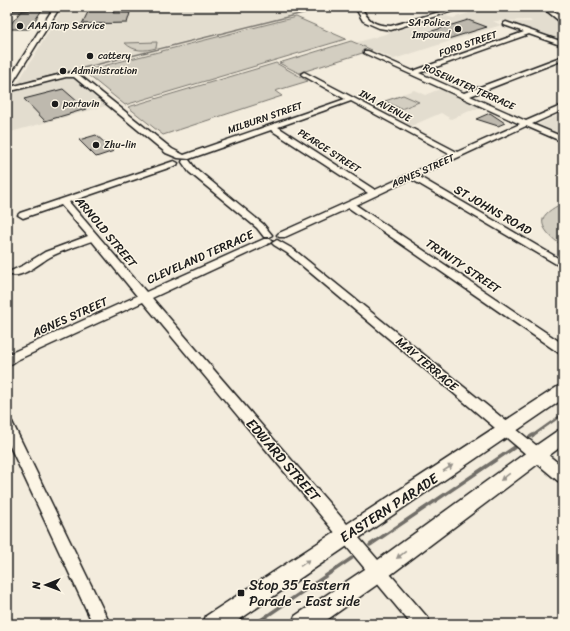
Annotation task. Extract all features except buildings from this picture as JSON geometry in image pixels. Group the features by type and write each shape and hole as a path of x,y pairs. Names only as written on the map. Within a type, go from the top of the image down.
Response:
{"main road":[{"name":"EASTERN PARADE","path":"214,624 507,430 563,391"},
{"path":"303,624 378,572 563,436"}],"street":[{"path":"7,8 42,7"},
{"path":"7,87 57,7"},
{"path":"358,7 365,20 387,28 459,8"},
{"path":"546,7 563,22"},
{"path":"506,24 563,44"},
{"name":"FORD STREET","path":"413,73 530,32"},
{"name":"ROSEWATER TERRACE","path":"366,52 563,140"},
{"path":"464,96 563,58"},
{"name":"INA AVENUE","path":"304,74 457,155"},
{"name":"MAY TERRACE","path":"7,90 64,75 76,75 563,476"},
{"name":"MILBURN STREET","path":"23,216 63,201 182,162 272,127 351,99"},
{"name":"AGNES STREET","path":"275,238 563,107"},
{"name":"PEARCE STREET","path":"272,127 374,193"},
{"name":"ST JOHNS ROAD","path":"412,176 563,265"},
{"name":"ARNOLD STREET","path":"63,201 144,297"},
{"name":"TRINITY STREET","path":"349,204 563,350"},
{"path":"15,273 28,267 48,254 94,237"},
{"name":"CLEVELAND TERRACE","path":"144,297 275,238"},
{"name":"AGNES STREET","path":"7,362 13,357 144,297"},
{"name":"EDWARD STREET","path":"144,297 422,624"},
{"path":"7,426 102,624"}],"shaded area":[{"path":"64,7 323,7 169,45 15,87"},
{"path":"542,7 560,22 563,22 563,40 509,22 532,22 530,20 493,21 501,25 394,59 355,43 446,16 453,18 469,13 461,9"},
{"path":"296,17 346,39 125,105 83,71"},
{"path":"351,41 372,50 299,73 279,63"},
{"path":"157,42 156,48 148,50 132,48 125,43"},
{"path":"276,63 308,81 275,91 282,96 163,135 128,107"},
{"path":"72,77 106,106 7,133 7,92"},
{"path":"440,89 483,108 474,109 451,119 441,113 411,126 371,105 414,90 425,95"},
{"path":"403,95 419,102 401,109 385,101"},
{"path":"563,113 563,135 539,124"},
{"path":"563,203 563,246 556,242 546,231 543,219 546,214"}],"waterway":[{"path":"31,81 327,7"},
{"path":"532,436 563,414"},
{"path":"370,545 515,447"},
{"path":"255,624 352,558"}],"place":[{"name":"AAA Tarp Service","path":"20,26"},
{"name":"SA Police Impound","path":"458,29"},
{"name":"cattery","path":"90,56"},
{"name":"Administration","path":"63,71"},
{"name":"portavin","path":"55,104"},
{"name":"Zhu-lin","path":"96,145"},
{"name":"Stop 35 Eastern Parade - East side","path":"241,593"}]}
